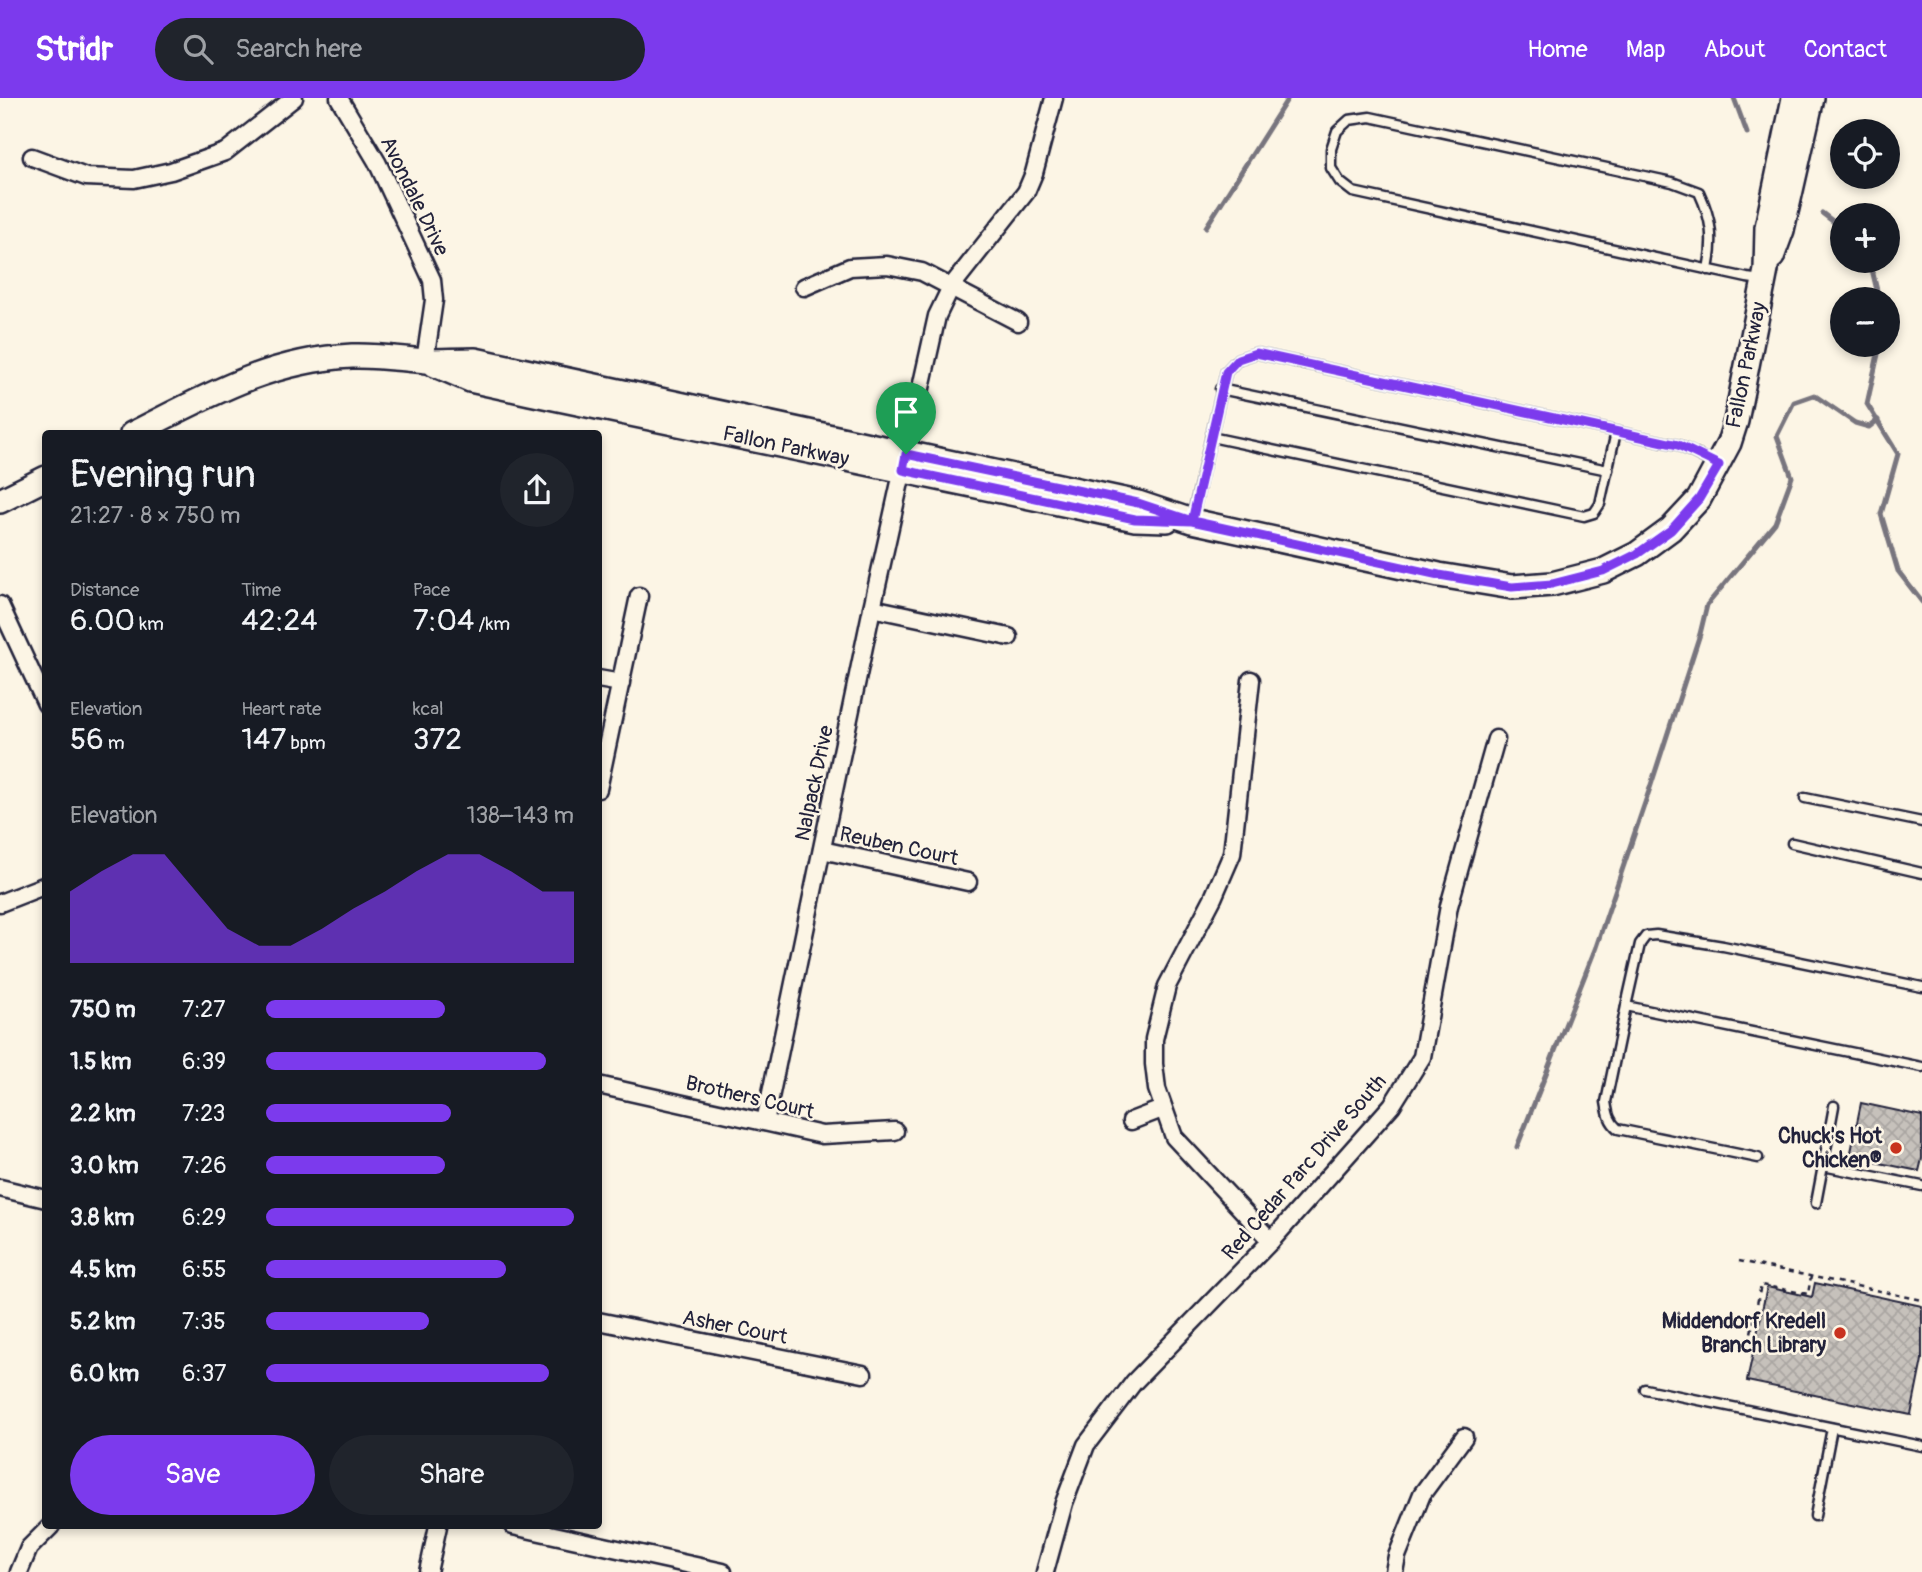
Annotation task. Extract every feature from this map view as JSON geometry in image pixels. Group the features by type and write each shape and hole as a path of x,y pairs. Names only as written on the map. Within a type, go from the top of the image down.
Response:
{"street":[{"path":"32,157 86,177 134,179 172,172 225,152 294,98"},
{"name":"Avondale Drive","path":"339,98 377,162 432,280 434,300 425,361"},
{"name":"Nalpack Drive","path":"765,1122 872,608 937,316 951,287 1026,192 1034,173 1054,98"},
{"name":"Fallon Parkway","path":"140,430 239,380 267,371 350,356 388,356 425,361 470,380 905,462 1135,519 1192,521 1474,582 1512,587 1552,584 1603,571 1637,554 1671,530 1699,499 1719,465 1736,421 1765,275 1767,227 1794,98"},
{"name":"Fallon Parkway","path":"1765,275 1782,230 1812,98"},
{"path":"804,287 850,267 887,265 922,272 1018,323"},
{"path":"0,501 42,480"},
{"path":"602,771 639,596"},
{"path":"0,606 42,695"},
{"path":"872,608 1009,637"},
{"path":"602,680 621,683"},
{"path":"1251,680 1232,854 1213,898 1167,986 1154,1039 1157,1089 1174,1137 1272,1241"},
{"name":"Red Cedar Parc Drive South","path":"1045,1572 1064,1503 1086,1445 1134,1382 1272,1241 1392,1105 1422,1057 1449,906 1496,740"},
{"name":"Reuben Court","path":"822,850 968,882"},
{"path":"0,903 42,887"},
{"name":"Brothers Court","path":"602,1086 822,1135 895,1131"},
{"path":"1131,1121 1162,1109"},
{"path":"0,1188 42,1198"},
{"name":"Asher Court","path":"602,1322 863,1374"},
{"path":"1394,1572 1397,1556 1422,1494 1464,1437"},
{"path":"19,1572 29,1548 48,1529"},
{"path":"428,1572 437,1529"},
{"path":"527,1529 723,1572"}],"lane":[{"path":"1707,270 1711,254 1710,216 1699,192 1672,181 1370,117 1349,120 1337,131 1331,149 1331,168 1340,182 1353,192 1707,270 1765,275"},
{"path":"1192,521 1226,372 1238,359 1256,353 1678,445 1719,465"},
{"path":"1220,389 1608,470"},
{"path":"1211,438 1584,516 1594,513 1600,504 1616,432"},
{"path":"1805,798 1922,822"},
{"path":"1792,844 1922,873"},
{"path":"1758,1158 1618,1129 1612,1124 1606,1102 1640,944 1646,936 1656,935 1723,946 1922,987"},
{"path":"1626,1006 1922,1068"},
{"path":"1816,1203 1834,1106"},
{"path":"1823,1166 1922,1186"},
{"path":"1645,1389 1922,1446"},
{"path":"1815,1516 1832,1428"}],"path":[{"path":"1739,1261 1922,1300"},
{"path":"1746,1352 1761,1284 1808,1294 1811,1276"},
{"path":"1822,1285 1824,1279"}],"building":[{"path":"1861,1103 1922,1116 1922,1159 1919,1171 1850,1157"},
{"name":"Middendorf Kredell Branch Library","path":"1815,1283 1922,1306 1922,1360 1911,1415 1747,1381 1767,1287 1812,1297"}],"waterway":[{"path":"1206,227 1288,98"},
{"path":"1734,98 1747,133"},
{"path":"1822,213 1830,219"},
{"path":"1873,273 1876,287"},
{"path":"1877,357 1867,404 1898,454 1881,514 1898,571 1922,602"},
{"path":"1517,1147 1596,947 1700,634 1707,605 1775,523 1792,477 1777,436 1794,402 1814,395 1855,423 1869,427 1878,420"}],"place":[{"name":"Chuck's Hot Chicken®","path":"1896,1148"},
{"name":"Middendorf Kredell Branch Library","path":"1840,1333"}],"route":[{"path":"906,454 903,470 1135,519 1192,521 1439,575 1512,587 1552,584 1603,571 1637,554 1671,530 1699,499 1719,465 1678,445 1256,353 1238,359 1226,372 1192,521 1138,503 906,454"}]}
